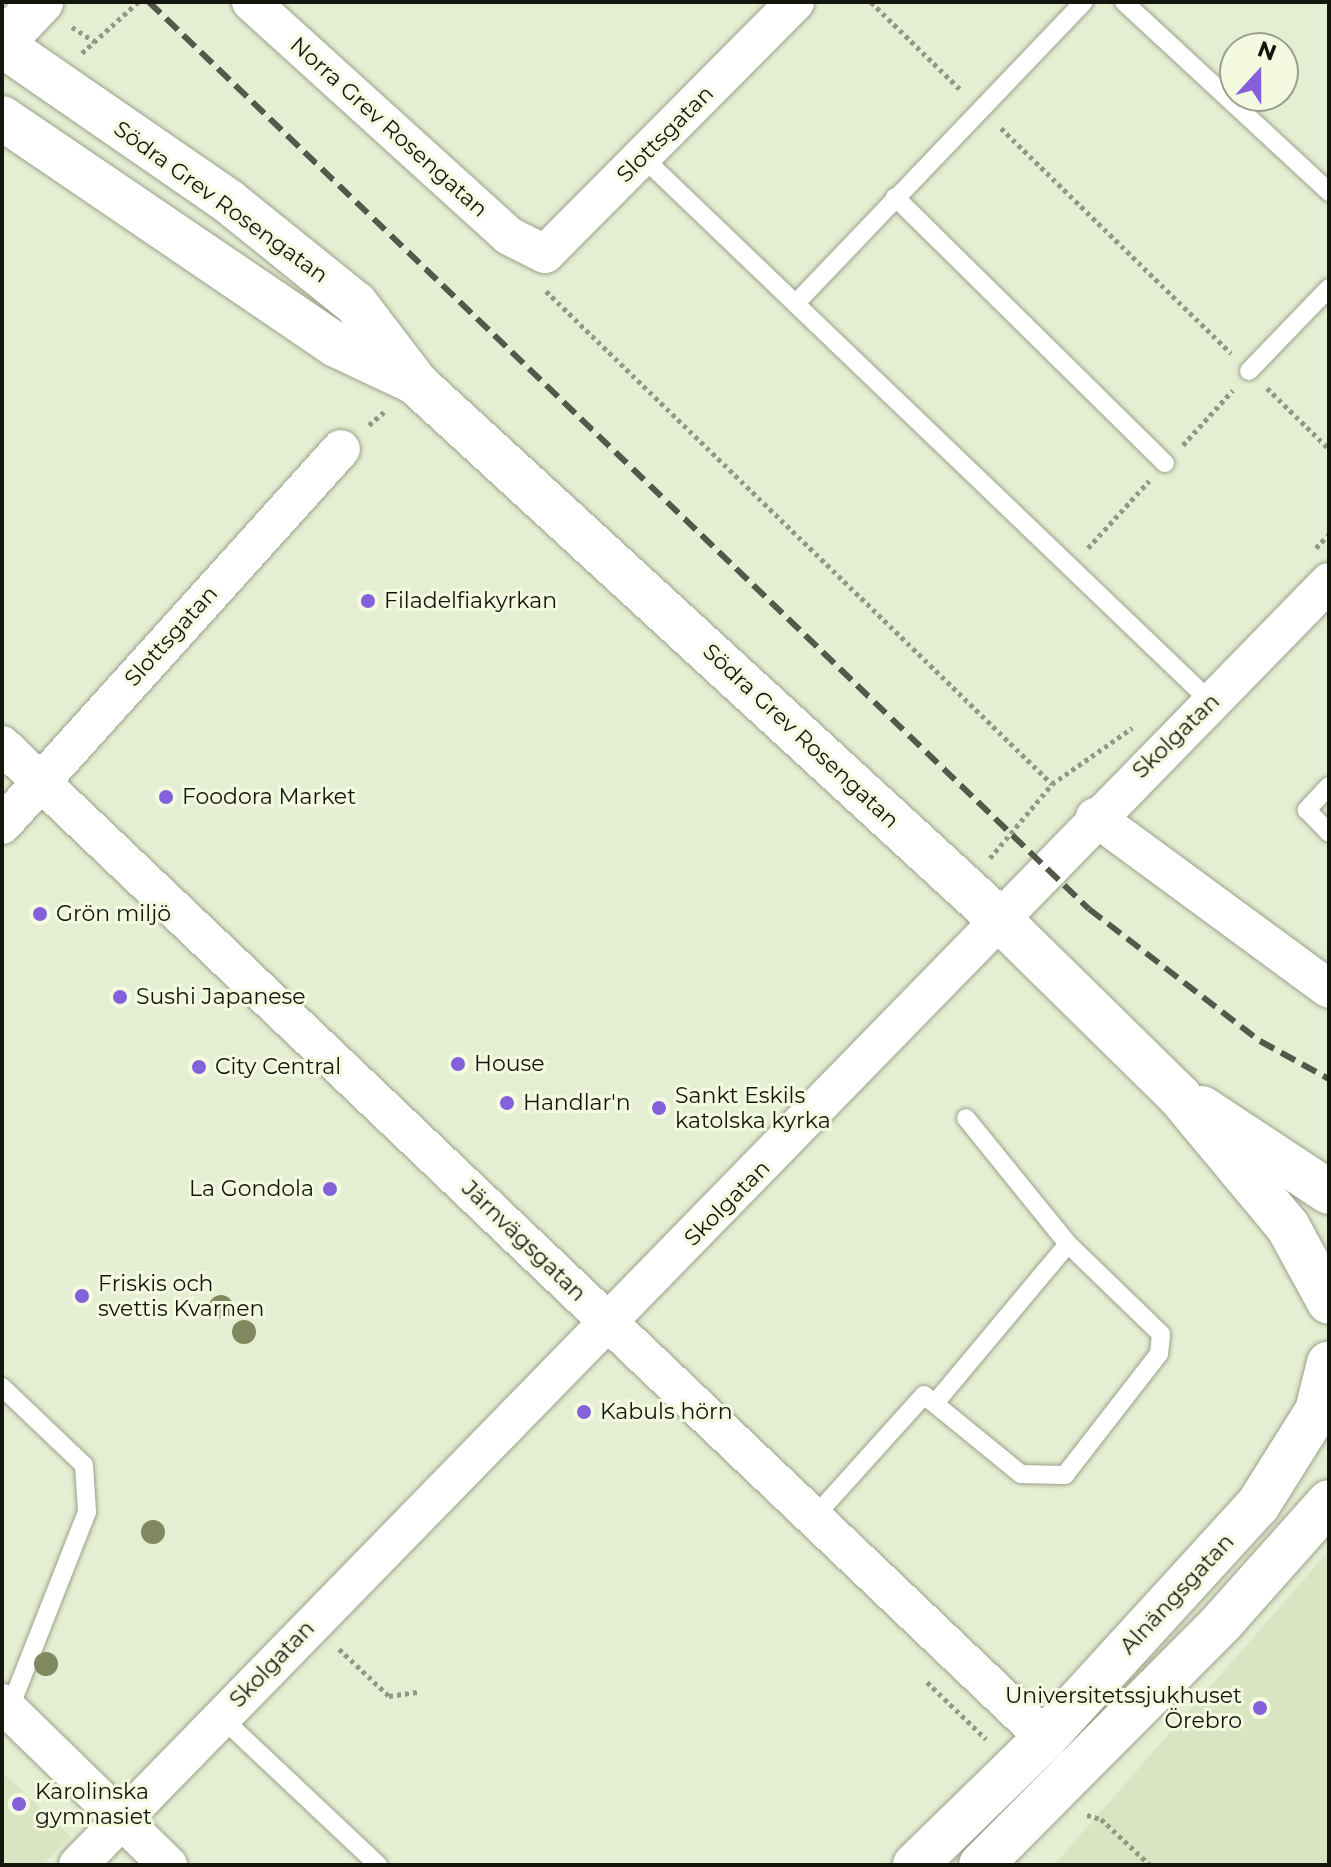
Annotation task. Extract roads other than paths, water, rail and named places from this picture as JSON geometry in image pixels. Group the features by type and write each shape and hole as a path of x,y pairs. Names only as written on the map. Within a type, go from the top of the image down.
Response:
{"main road":[{"path":"2,44 41,2"},
{"name":"Södra Grev Rosengatan","path":"2,44 323,274 417,384 998,918 1179,1096 1288,1227 1329,1302"},
{"name":"Södra Grev Rosengatan","path":"2,118 336,345 417,384"},
{"name":"Södra Grev Rosengatan","path":"1179,1096 1240,1129 1329,1192"},
{"name":"Alnängsgatan","path":"915,1865 1045,1738 1258,1505 1317,1411 1329,1363"},
{"path":"981,1865 1329,1502"},
{"path":"1045,1738 1077,1768"}],"street":[{"name":"Norra Grev Rosengatan","path":"251,2 538,251"},
{"name":"Slottsgatan","path":"538,251 795,2"},
{"name":"Slottsgatan","path":"2,825 341,449"},
{"name":"Skolgatan","path":"78,1865 892,1036 998,918 1095,817 1212,703 1329,582"},
{"name":"Järnvägsgatan","path":"2,745 816,1515 1045,1738"},
{"path":"1095,817 1329,989"},
{"path":"6,1706 168,1865"}],"lane":[{"path":"797,302 979,107 1084,2"},
{"path":"1124,2 1329,192"},
{"path":"655,169 797,302 1171,671 1212,703"},
{"path":"895,197 1165,463"},
{"path":"1249,371 1329,288"},
{"path":"1329,786 1307,810 1329,833"},
{"path":"816,1515 924,1395 1021,1474 1065,1475 1159,1354 1161,1334 1068,1244 966,1118"},
{"path":"935,1403 1068,1244"},
{"path":"2,1387 84,1465 87,1512 6,1706"},
{"name":"Skolgatan","path":"221,1717 378,1865"}],"railway":[{"path":"149,2 1089,909 1260,1041 1329,1079"}],"place":[{"name":"Filadelfiakyrkan","path":"368,601"},
{"name":"Foodora Market","path":"166,797"},
{"name":"Grön miljö","path":"40,914"},
{"name":"Sushi Japanese","path":"120,997"},
{"name":"House","path":"458,1064"},
{"name":"City Central","path":"199,1067"},
{"name":"Handlar'n","path":"507,1103"},
{"name":"Sankt Eskils katolska kyrka","path":"659,1108"},
{"name":"La Gondola","path":"330,1189"},
{"name":"Friskis och svettis Kvarnen","path":"82,1296"},
{"name":"Kabuls hörn","path":"584,1412"},
{"name":"Universitetssjukhuset Örebro","path":"1260,1708"},
{"name":"Karolinska gymnasiet","path":"19,1804"}]}
